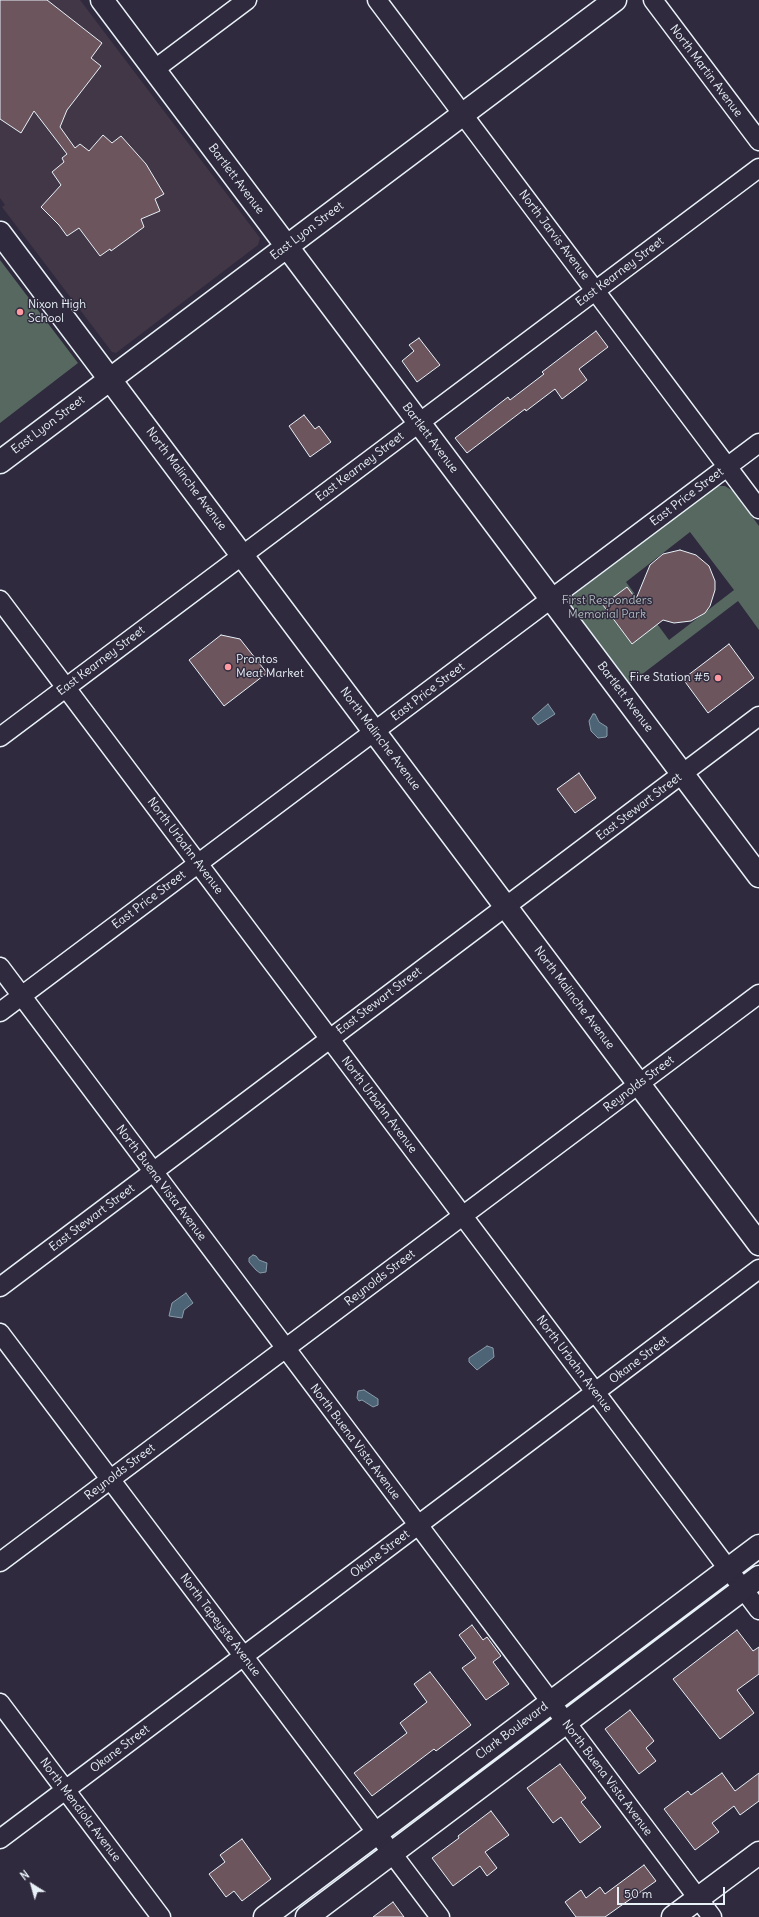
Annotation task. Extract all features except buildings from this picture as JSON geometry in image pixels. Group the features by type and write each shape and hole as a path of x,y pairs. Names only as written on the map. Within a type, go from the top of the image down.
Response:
{"main road":[{"name":"Bartlett Avenue","path":"102,0 759,876"},
{"name":"East Lyon Street","path":"0,462 615,0"},
{"name":"North Malinche Avenue","path":"0,233 759,1244"},
{"name":"Clark Boulevard","path":"264,1917 759,1546"},
{"path":"307,1917 751,1583"},
{"path":"673,1917 759,1853"}],"street":[{"path":"154,69 247,0"},
{"name":"North Jarvis Avenue","path":"377,0 759,509"},
{"name":"North Martin Avenue","path":"653,0 759,141"},
{"name":"East Kearney Street","path":"0,737 759,168"},
{"name":"East Price Street","path":"0,1012 759,443"},
{"name":"North Urbahn Avenue","path":"0,600 728,1569 751,1583 759,1610"},
{"name":"East Stewart Street","path":"0,1287 759,716"},
{"name":"North Buena Vista Avenue","path":"0,966 712,1917"},
{"name":"Reynolds Street","path":"0,1562 759,994"},
{"name":"Okane Street","path":"0,1839 759,1269"},
{"name":"North Tapeyste Avenue","path":"0,1333 440,1917"},
{"name":"North Mendiola Avenue","path":"0,1702 161,1917"}],"shaded area":[{"path":"0,0 80,0 260,238 258,245 116,353 112,352 2,207 5,205 0,198"}],"green space":[{"name":"Nixon High School","path":"0,260 78,363 0,423"},
{"name":"First Responders Memorial Park","path":"725,486 733,491 759,526 759,630 738,601 628,685 570,608 571,597 714,488","holes":["690,532 734,590 669,640 626,582"]}],"water":[{"path":"548,704 555,714 538,725 532,718"},
{"path":"593,714 595,714 599,722 607,727 606,737 598,738 591,731 589,721"},
{"path":"253,1255 259,1260 267,1263 266,1272 260,1273 249,1262 249,1258"},
{"path":"186,1293 193,1303 184,1310 182,1318 169,1316 172,1303"},
{"path":"487,1346 493,1348 494,1357 477,1370 469,1362 469,1358"},
{"path":"364,1390 378,1399 378,1405 373,1407 362,1400 359,1401 357,1398 358,1391"}],"place":[{"name":"Nixon High School","path":"20,312"},
{"name":"Prontos Meat Market","path":"228,667"},
{"name":"Fire Station #5","path":"718,678"}]}
